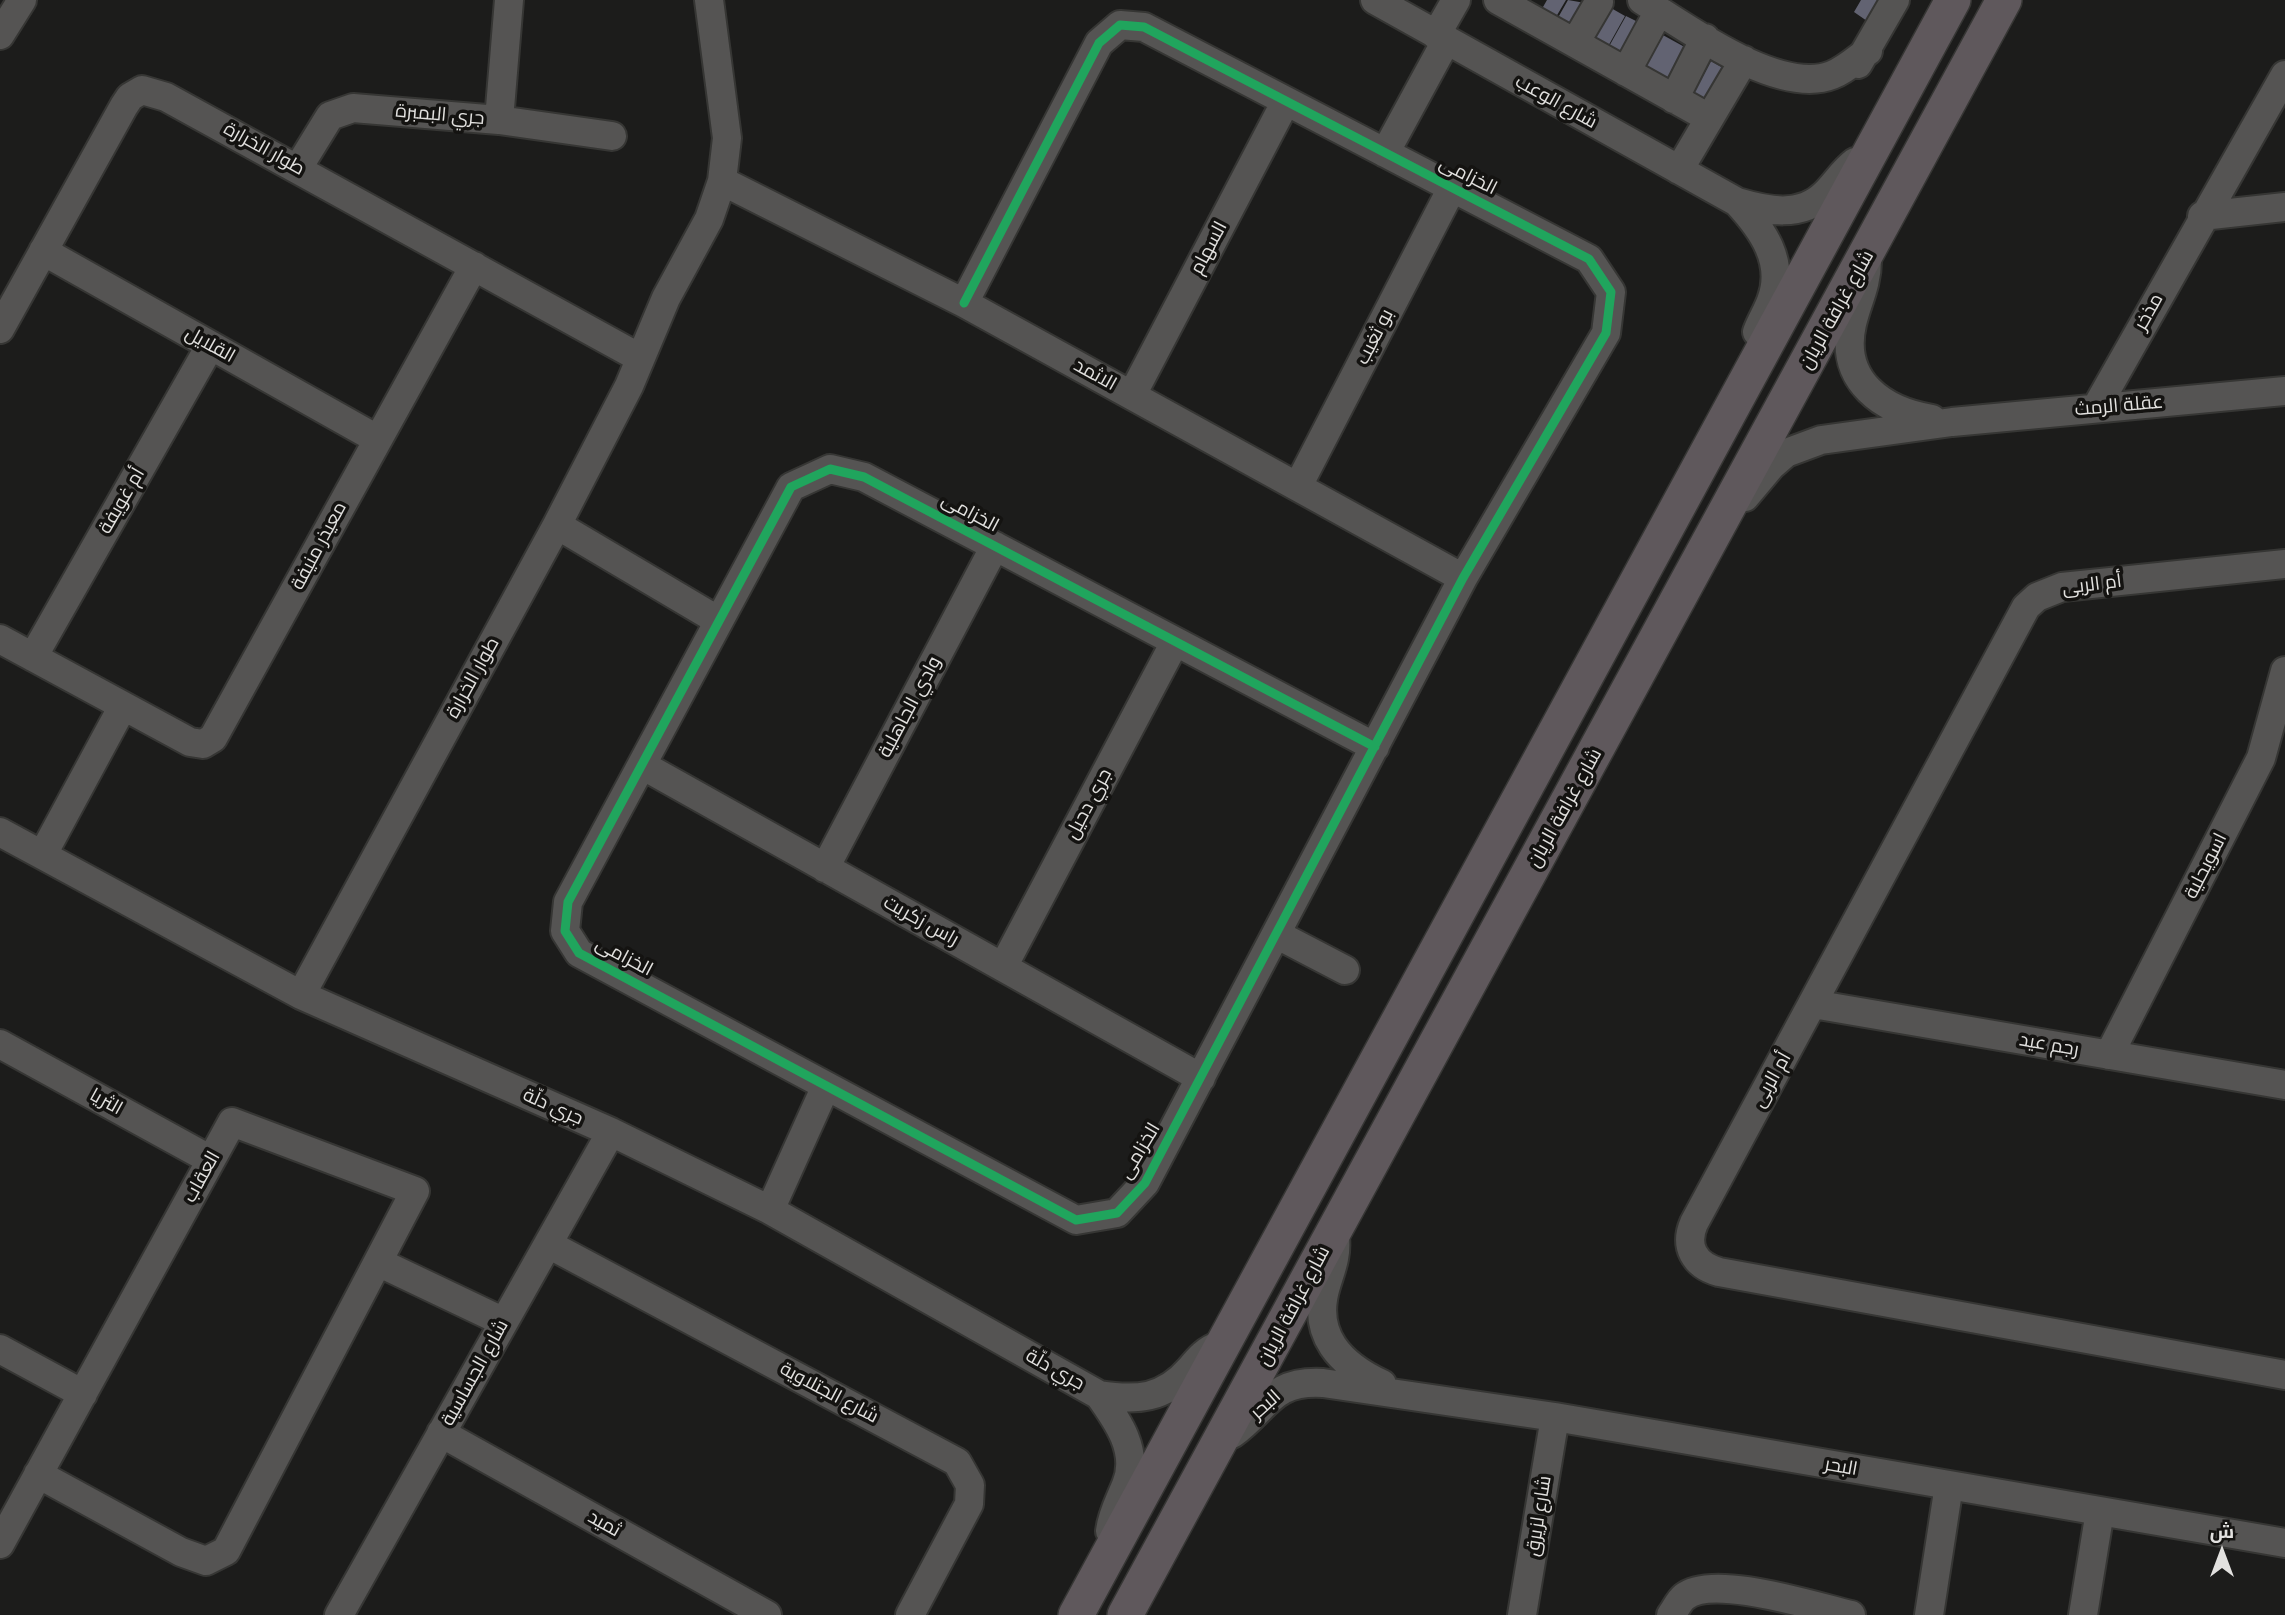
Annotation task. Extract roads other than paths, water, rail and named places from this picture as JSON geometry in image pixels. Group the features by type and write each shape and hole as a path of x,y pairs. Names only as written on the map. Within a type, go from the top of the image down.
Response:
{"main road":[{"path":"1076,1615 1953,0"},
{"name":"شارع غرافة الريان","path":"1125,1615 2004,0"}],"street":[{"path":"0,36 22,0"},
{"path":"499,120 509,0"},
{"name":"طوار الخرارة","path":"301,995 557,525 629,386 666,298 709,219 722,181 726,117 709,0"},
{"name":"شارع الوعب","path":"1376,0 1737,202 1763,210 1799,209 1822,197 1848,167 1867,156"},
{"path":"1385,153 1441,38 1456,0"},
{"path":"1498,0 1529,7 1575,43 1709,118"},
{"path":"1626,72 1650,5 1705,38 1739,68 1788,79 1811,80 1833,75 1868,51 1895,0"},
{"path":"1575,43 1600,2"},
{"name":"الخزامى","path":"964,303 1099,43 1120,25 1143,27 1588,259 1612,292 1606,333 1463,578 1375,747 1145,1183 1117,1213 1076,1220 579,953 565,931 568,902 791,487 830,470 864,477 1375,747"},
{"path":"1674,99 1705,38"},
{"path":"1679,170 1739,68"},
{"name":"مذخر","path":"2096,408 2202,216 2285,75"},
{"name":"طوار الخرارة","path":"43,251 124,106 130,97 142,90 166,97 298,168 640,358"},
{"name":"السهام","path":"1132,395 1286,101"},
{"name":"جري البمبرة","path":"298,168 330,116 353,108 499,120 612,136"},
{"name":"الاثمد","path":"722,181 964,303 1463,578"},
{"name":"بو ثغيب","path":"1298,486 1452,188"},
{"name":"شارع الوعب","path":"1737,202 1759,225 1774,260 1772,300 1757,332 1758,358"},
{"path":"2202,216 2285,208"},
{"path":"0,329 43,251"},
{"name":"القلايل","path":"43,251 377,439"},
{"name":"عقلة الرمث","path":"1867,256 1864,290 1851,332 1857,374 1876,399 1891,409 1907,415 1952,422"},
{"name":"معيذر منيفة","path":"0,639 190,742 203,744 213,738 474,266"},
{"name":"أم غويفة","path":"33,657 210,345"},
{"name":"عقلة الرمث","path":"1731,505 1751,493 1771,466 1802,444 1844,435 1952,422 2285,391"},
{"path":"557,525 719,621"},
{"name":"وادي الجاهلية","path":"825,868 995,546"},
{"name":"أم الربى","path":"2285,564 2062,587 2037,597 2026,607 1694,1223 1689,1243 1699,1262 1719,1272 2285,1375"},
{"name":"جري دحيل","path":"1003,967 1175,642"},
{"name":"اسويحلية","path":"2109,1055 2273,763 2285,671"},
{"path":"43,854 122,706"},
{"name":"راس زكريت","path":"642,765 1201,1078"},
{"name":"جري دلّة","path":"0,832 301,995 611,1132 770,1210 1099,1395 1136,1399 1159,1394 1178,1382 1202,1355 1223,1344"},
{"path":"1276,934 1345,970"},
{"name":"رجم عيد","path":"1813,1004 2285,1085"},
{"name":"الثريا","path":"0,1044 211,1160"},
{"path":"770,1210 826,1086"},
{"name":"العقاب","path":"0,1544 38,1474 83,1394 232,1122 415,1191 226,1551 206,1561 181,1552 38,1474"},
{"name":"شارع الجساسية","path":"340,1615 611,1132"},
{"name":"البحر","path":"1334,1232 1335,1259 1323,1300 1326,1333 1339,1355 1355,1372 1397,1392"},
{"name":"شارع الجتلاوية","path":"548,1244 957,1462 970,1485 969,1504 910,1615"},
{"path":"378,1262 504,1322"},
{"path":"0,1349 83,1394"},
{"name":"البحر","path":"1222,1439 1245,1423 1265,1400 1294,1384 1323,1382 1555,1417 2285,1544"},
{"name":"جري دلّة","path":"1099,1395 1118,1421 1128,1444 1127,1483 1110,1527 1111,1551"},
{"name":"شارع لزيرق","path":"1522,1615 1555,1417"},
{"name":"ثميد","path":"441,1433 767,1615"},
{"path":"1929,1615 1950,1485"},
{"path":"2083,1615 2100,1511"},
{"path":"1671,1615 1684,1596 1703,1589 1726,1588 1851,1615"}]}
